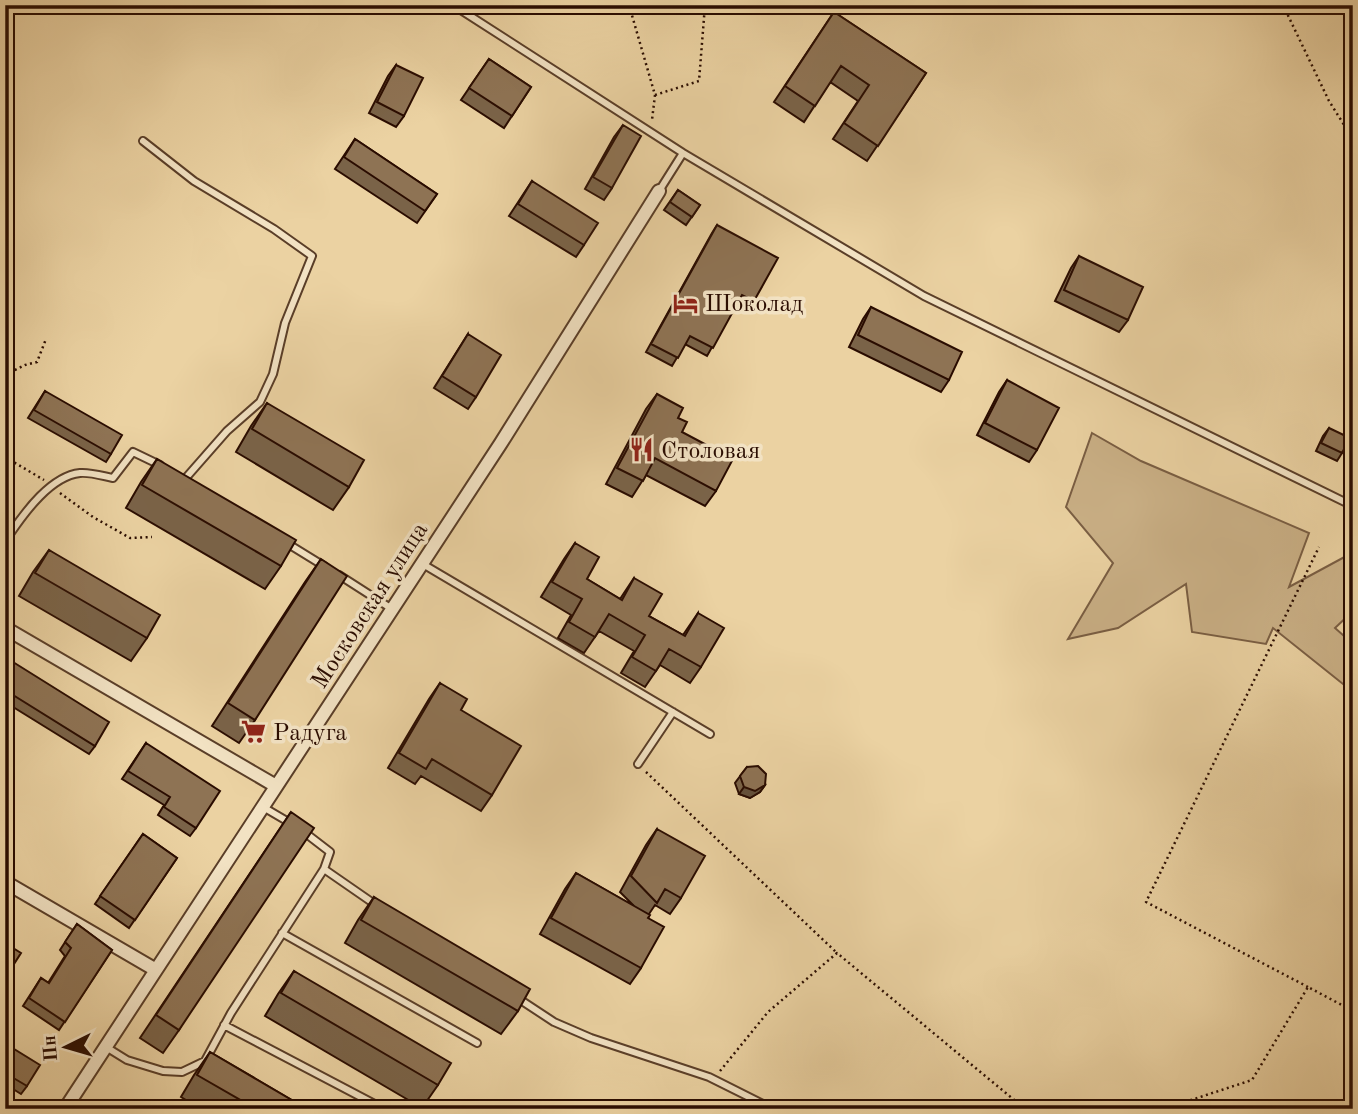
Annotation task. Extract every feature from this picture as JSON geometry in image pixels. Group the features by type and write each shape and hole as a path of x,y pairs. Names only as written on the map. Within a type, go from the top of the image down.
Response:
{"street":[{"name":"Московская улица","path":"65,1109 508,431 659,191"},
{"path":"5,628 276,786"},
{"path":"5,882 156,970"}],"lane":[{"path":"453,5 683,153 924,296 1353,506"},
{"path":"143,141 194,181 274,229 312,256 285,323 273,374 260,402 227,432 185,481"},
{"path":"659,191 683,153"},
{"path":"5,542 7,532 52,485 79,473 113,478 133,452 163,466"},
{"path":"174,474 197,488"},
{"path":"276,537 392,609"},
{"path":"421,563 710,734"},
{"path":"638,764 673,712"},
{"path":"106,1047 127,1060 163,1071 182,1072 205,1061 224,1025 324,869 330,852 293,824 263,807"},
{"path":"324,869 378,906"},
{"path":"282,933 477,1043"},
{"path":"510,993 554,1022 591,1038 714,1079 774,1109"},
{"path":"224,1025 384,1109"},
{"path":"205,1061 216,1068"}],"path":[{"path":"629,5 655,95 650,132"},
{"path":"655,95 699,81 705,5"},
{"path":"1283,5 1329,101 1353,139"},
{"path":"5,375 37,362 46,339"},
{"path":"5,457 52,485 69,501 130,538 152,537"},
{"path":"1320,547 1146,902 1353,1011"},
{"path":"638,764 837,953 1025,1109"},
{"path":"714,1079 768,1012 837,953"},
{"path":"1185,1102 1252,1080 1308,987"}],"shaded area":[{"path":"1092,433 1141,461 1309,533 1289,587 1350,554 1353,556 1353,611 1335,628 1353,644 1353,692 1273,628 1266,644 1192,632 1186,584 1118,628 1068,639 1113,563 1066,507"}],"building":[{"path":"834,12 926,73 878,146 844,123 869,85 841,66 815,106 785,86"},
{"path":"489,59 531,87 512,116 469,88"},
{"path":"396,65 423,78 404,116 377,102"},
{"path":"623,125 641,136 612,188 593,177"},
{"path":"355,139 437,194 425,211 344,157"},
{"path":"532,181 598,223 584,245 518,204"},
{"path":"678,190 700,205 692,217 670,202"},
{"path":"717,225 778,258 754,301 742,295 713,348 690,336 678,358 651,344"},
{"path":"1079,256 1143,287 1128,320 1064,290"},
{"path":"871,307 962,352 949,380 858,335"},
{"path":"468,334 501,355 476,397 442,376"},
{"path":"1007,380 1059,408 1037,450 985,423"},
{"path":"45,391 122,435 111,454 34,410"},
{"path":"657,394 683,408 678,418 687,422 682,432 733,459 716,491 655,458 643,481 617,468"},
{"path":"267,403 364,460 349,487 252,429"},
{"path":"1329,428 1350,438 1342,453 1321,443"},
{"path":"157,459 296,540 281,566 142,485"},
{"path":"575,543 599,557 587,579 622,600 634,578 662,594 649,616 685,636 698,613 724,628 701,667 669,649 656,671 632,657 645,635 609,614 595,637 569,622 582,599 552,582"},
{"path":"49,550 160,615 147,638 35,573"},
{"path":"321,559 347,576 255,720 228,703"},
{"path":"5,657 109,722 95,746 5,690"},
{"path":"440,683 467,699 461,710 521,746 492,795 432,759 426,769 399,753"},
{"path":"146,743 220,791 196,828 164,807 170,797 128,771"},
{"path":"758,766 766,774 765,785 755,791 744,787 740,776 747,767"},
{"path":"291,812 314,828 179,1030 156,1015"},
{"path":"657,829 705,856 681,898 665,889 657,903 631,876"},
{"path":"143,834 177,858 135,920 100,896"},
{"path":"576,873 650,915 648,918 664,927 641,968 551,918"},
{"path":"374,897 530,989 518,1011 361,920"},
{"path":"77,924 112,950 65,1022 29,998 41,978 49,983 71,948 65,942"},
{"path":"5,943 21,953 5,978"},
{"path":"294,971 451,1063 438,1085 281,993"},
{"path":"5,1044 40,1065 27,1086 5,1073"},
{"path":"210,1052 307,1109 256,1109 197,1075"}],"place":[{"name":"Шоколад","path":"685,303"},
{"name":"Столовая","path":"641,450"},
{"name":"Радуга","path":"253,732"}]}
